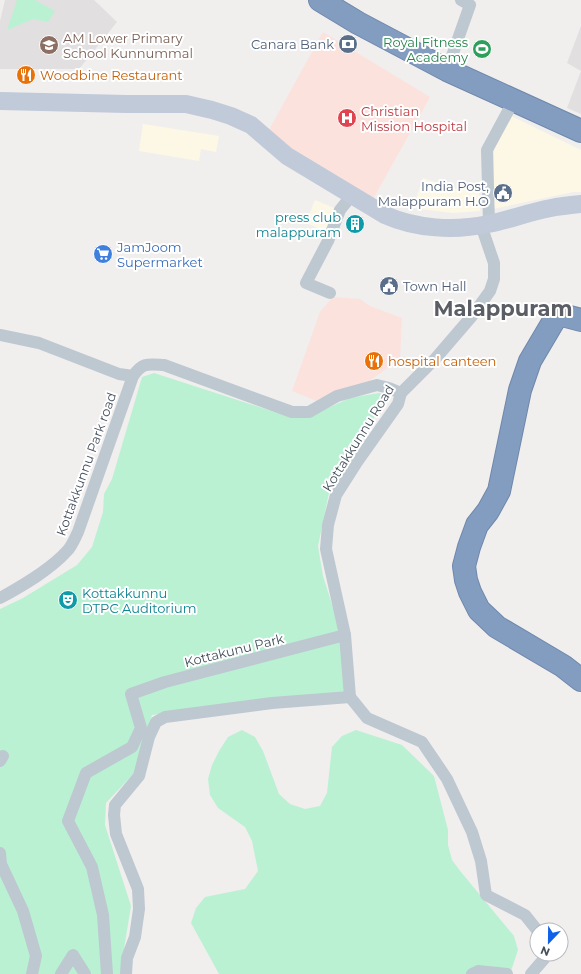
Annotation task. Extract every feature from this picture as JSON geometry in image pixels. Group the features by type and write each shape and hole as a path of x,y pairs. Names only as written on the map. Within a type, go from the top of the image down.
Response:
{"highway":[{"path":"320,0 358,23 447,70 581,131"},
{"path":"581,320 562,315 556,317 547,330 530,362 520,390 499,491 488,511 477,525 464,566 470,592 479,610 497,627 563,666 581,680"},
{"path":"547,330 556,324 563,322 581,328"}],"main road":[{"path":"0,101 186,104 212,110 231,116 251,125 287,156 385,215 399,221 424,226 446,228 485,225 550,208 581,204"}],"street":[{"path":"447,70 470,5 461,0"},
{"name":"Kottakkunnu Road","path":"350,697 345,635 326,549 328,525 336,496 357,462 398,404 401,393 435,359 472,316 490,291 494,280 494,263 485,225 487,150 514,100"},
{"path":"330,293 306,283 328,241 340,210 352,195"},
{"path":"0,336 39,343 119,374 133,376 139,367 146,364 164,365 292,412 309,412 337,396 377,385 401,393"},
{"name":"Kottakkunnu Park road","path":"0,598 20,587 56,562 68,550 78,532 133,376"},
{"name":"Kottakunu Park","path":"107,974 103,914 92,867 68,820 86,773 132,747 141,728 131,694 165,682 345,635"},
{"path":"126,974 127,958 135,937 139,909 138,889 116,834 114,815 115,805 139,776 149,737 156,722 165,717 272,702 350,697 367,718 422,742 447,778 472,832 482,861 486,895 525,915 531,922"},
{"path":"0,757 3,756 0,761"},
{"path":"0,854 1,864 24,911 36,956 32,974"},
{"path":"61,974 73,955 85,974"},
{"path":"531,974 541,962"},
{"path":"472,974 478,971 507,974"}],"shaded area":[{"name":"AM Lower Primary School Kunnummal","path":"5,0 94,0 117,22 79,69 0,69 0,21"},
{"path":"581,26 581,71 567,63"},
{"name":"Christian Mission Hospital","path":"323,32 430,97 373,199 264,139"},
{"path":"581,71 581,114 567,108"},
{"path":"509,115 581,150 581,192 573,192 493,209 494,144"},
{"path":"143,124 219,136 216,152 201,149 199,161 139,151"},
{"path":"423,178 453,188 479,191 480,211 453,213 413,208"},
{"path":"315,200 337,209 328,232 306,223"},
{"path":"333,297 360,299 370,306 402,318 400,358 363,386 319,402 292,391 320,312"}],"green space":[{"path":"17,0 35,0 55,11 48,22 33,19 7,30"},
{"path":"154,373 293,418 310,416 350,398 379,393 387,394 382,405 330,488 318,546 323,576 342,636 347,695 224,704 152,715 136,771 106,803 105,825 131,906 124,949 124,974 0,974 0,609 23,598 77,565 92,547 103,512 104,494 112,479 142,377"},
{"path":"242,730 255,737 263,751 279,794 290,804 305,809 320,806 327,793 332,747 342,736 356,730 402,745 434,776 448,830 448,845 452,860 514,936 518,950 510,974 219,974 191,923 196,908 205,897 245,889 258,871 252,841 245,827 218,808 210,795 208,779 212,765 228,737"}],"place":[{"name":"Canara Bank","path":"348,44"},
{"name":"AM Lower Primary School Kunnummal","path":"49,45"},
{"name":"Royal Fitness Academy","path":"482,49"},
{"name":"Woodbine Restaurant","path":"26,75"},
{"name":"Christian Mission Hospital","path":"347,118"},
{"name":"India Post, Malappuram H.O","path":"503,193"},
{"name":"press club malappuram","path":"355,224"},
{"name":"JamJoom Supermarket","path":"103,254"},
{"name":"Town Hall","path":"389,286"},
{"name":"hospital canteen","path":"374,361"},
{"name":"Kottakkunnu DTPC Auditorium","path":"68,600"}],"district":[{"name":"Malappuram","path":"503,309"}]}
